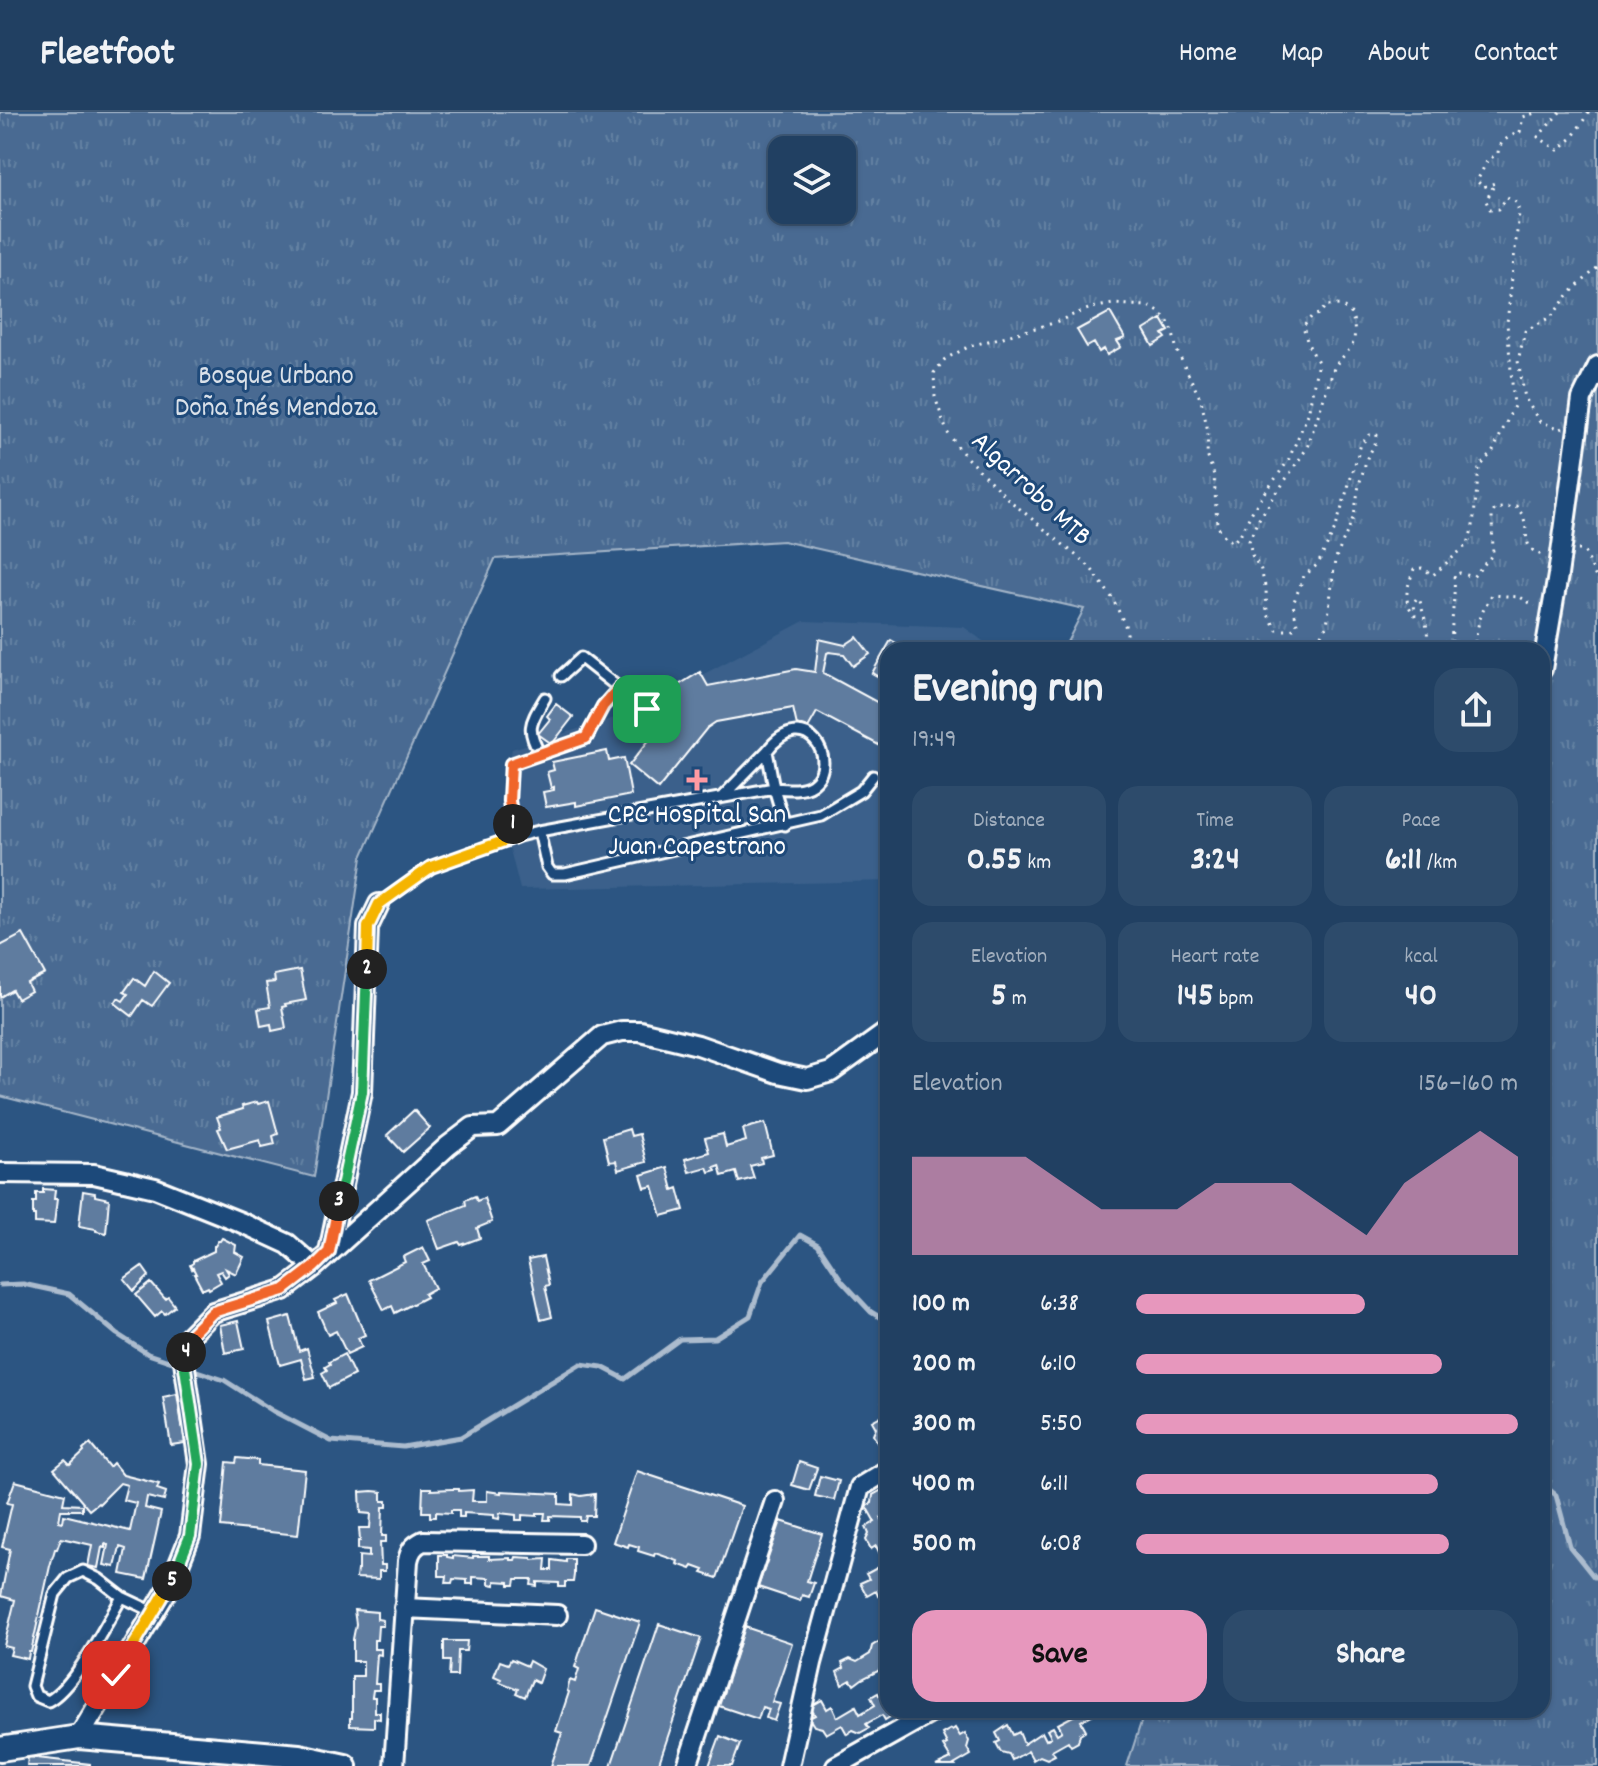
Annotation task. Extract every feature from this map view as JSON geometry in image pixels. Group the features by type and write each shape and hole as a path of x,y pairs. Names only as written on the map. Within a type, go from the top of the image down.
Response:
{"street":[{"path":"1546,642 1582,399 1598,366"},
{"path":"329,1252 362,1092 368,927 379,904"},
{"path":"79,1737 171,1584 190,1536 199,1464 184,1361 189,1336 213,1312 284,1290 314,1267 448,1146 473,1127 498,1126 602,1036 640,1031 807,1079 831,1072 880,1037"},
{"path":"0,1173 94,1174 155,1188 288,1244 314,1267"},
{"path":"789,1766 812,1663 860,1487 880,1475"},
{"path":"687,1766 775,1501"},
{"path":"394,1766 408,1561 415,1545 423,1541 581,1544"},
{"path":"404,1608 557,1615"},
{"path":"836,1766 922,1718"},
{"path":"0,1749 79,1737 299,1756 345,1766"}],"lane":[{"path":"561,676 581,658 647,709"},
{"path":"515,837 509,801 511,764 586,738 603,706 619,688"},
{"path":"540,754 531,739 530,725 545,698"},
{"path":"379,904 431,867 515,837 774,788 793,789 811,785 823,770 822,754 815,740 805,733 789,732 775,740 721,798"},
{"path":"767,751 785,825"},
{"path":"539,831 547,867 552,874 565,874 821,815 861,791 873,776"},
{"path":"122,1597 80,1667 58,1696 48,1701 36,1696 32,1686 55,1594 68,1578 83,1571 122,1597 154,1612"}],"path":[{"path":"1427,642 1428,630 1420,601 1417,598 1414,602 1415,615 1407,606 1406,597 1414,569 1422,568 1433,575 1468,544 1479,468 1493,451 1514,406 1507,323 1519,213 1517,203 1507,197 1499,209 1490,209 1486,201 1495,183 1483,187 1477,181 1487,161 1498,153 1498,147 1520,132 1523,117 1538,112"},
{"path":"1560,112 1538,137 1558,150 1572,138 1589,112"},
{"path":"1570,425 1561,429 1539,421 1525,398 1518,361 1525,331 1552,316 1569,294 1598,267"},
{"name":"Algarrobo MTB","path":"1129,642 1113,599 1090,567 1029,518 965,456 947,432 935,397 934,373 945,359 970,346 1113,304 1148,306 1159,312 1172,329 1177,351 1203,408 1208,431 1207,455 1214,475 1217,525 1233,542 1288,461 1308,414 1318,362 1303,327 1326,306 1340,305 1352,314 1355,332 1353,345 1334,368 1307,448 1257,522 1249,541 1252,555 1261,570 1267,613 1277,630 1292,630 1297,624 1293,604 1304,576 1318,564 1336,527 1361,444 1370,435 1377,435 1359,485 1354,516 1335,560 1327,625 1318,642"},
{"path":"1453,642 1454,575 1460,573 1473,577 1493,554 1492,515 1495,509 1516,506 1525,520 1525,533 1536,553 1561,554 1575,549 1583,550 1598,580"},
{"path":"1475,642 1485,604 1492,595 1520,597 1536,607"}],"shaded area":[{"name":"CPC Hospital San Juan Capestrano","path":"804,621 964,627 984,642 880,642 880,881 520,889 500,810 512,749 628,714"}],"green space":[{"name":"Bosque Urbano Doña Inés Mendoza","path":"0,112 1598,112 1598,1766 1127,1766 1142,1718 1550,1718 1550,642 1067,642 1084,609 783,541 495,559 362,857 314,1177 0,1096"}],"building":[{"path":"1110,312 1125,338 1117,341 1121,347 1107,355 1104,349 1099,352 1094,343 1087,347 1077,330"},
{"path":"1162,319 1169,331 1163,334 1166,338 1153,346 1144,330"},
{"name":"CPC Hospital San Juan Capestrano","path":"857,637 870,654 853,666 844,654 829,652 823,673 880,704 880,746 817,712 808,728 797,726 793,708 716,722 707,728 658,789 629,765 678,704 669,691 700,672 708,686 796,669 815,672 819,639 845,645"},
{"path":"880,659 880,678 872,673"},
{"path":"556,704 573,717 552,744 538,734 550,719 547,716"},
{"path":"607,751 609,761 624,758 631,795 576,806 576,802 546,807 543,792 554,790 547,772 554,770 552,762"},
{"path":"23,934 45,974 27,983 31,991 17,999 12,990 0,997 0,946"},
{"path":"300,970 306,1000 282,1007 286,1028 272,1031 271,1024 261,1026 258,1009 270,1007 266,983 275,982 274,975"},
{"path":"154,971 169,983 152,1006 143,1000 132,1016 115,1003 118,998 123,1001 128,994 124,992 134,978 145,986"},
{"path":"269,1101 278,1134 273,1136 275,1144 262,1147 260,1140 227,1149 218,1129 221,1128 217,1117 243,1109 242,1106"},
{"path":"414,1110 430,1128 403,1152 387,1135"},
{"path":"765,1123 773,1155 761,1158 762,1163 750,1166 754,1178 739,1182 736,1172 722,1176 719,1165 709,1172 707,1167 689,1172 685,1159 709,1152 705,1138 723,1134 726,1147 746,1141 743,1129"},
{"path":"629,1129 631,1136 639,1134 646,1162 618,1170 616,1161 609,1162 603,1137"},
{"path":"667,1167 673,1190 678,1188 684,1210 662,1216 653,1186 645,1188 641,1175"},
{"path":"43,1189 55,1190 54,1224 35,1223 33,1202 36,1202 36,1193 43,1193"},
{"path":"83,1191 109,1199 106,1233 79,1226"},
{"path":"475,1196 477,1201 484,1198 492,1222 477,1228 480,1238 439,1249 428,1220 466,1205 465,1200"},
{"path":"222,1238 236,1245 235,1252 244,1257 236,1274 226,1269 229,1274 225,1277 221,1271 216,1273 221,1282 209,1289 202,1289 190,1265 214,1251 214,1246"},
{"path":"423,1247 430,1261 423,1264 435,1288 424,1294 426,1297 395,1313 392,1306 384,1310 369,1280 405,1262 403,1257"},
{"path":"543,1257 552,1317 541,1320 528,1260"},
{"path":"142,1266 149,1276 134,1291 124,1279"},
{"path":"151,1283 175,1306 155,1317 136,1295"},
{"path":"348,1294 365,1335 358,1338 362,1347 347,1354 336,1331 328,1335 318,1312"},
{"path":"290,1316 299,1351 307,1348 315,1377 306,1379 301,1359 280,1365 269,1322"},
{"path":"238,1321 244,1349 225,1353 220,1325"},
{"path":"344,1354 354,1375 329,1388 322,1373 327,1370 325,1367 329,1362"},
{"path":"177,1394 185,1443 171,1445 163,1397"},
{"path":"880,1416 878,1443 873,1435 876,1428 872,1421"},
{"path":"90,1444 109,1467 113,1463 123,1475 159,1484 157,1489 166,1492 164,1501 147,1497 145,1508 161,1512 146,1579 121,1574 126,1549 120,1547 115,1567 104,1565 108,1545 105,1544 98,1568 88,1566 92,1545 61,1538 50,1566 28,1659 10,1655 12,1648 4,1646 15,1600 1,1596 10,1549 2,1547 12,1504 7,1503 15,1481 65,1494 63,1504 82,1505 82,1510 61,1510 59,1521 63,1522 64,1515 130,1531 136,1503 123,1500 127,1485 120,1483 89,1510 54,1469 65,1460 70,1465"},
{"path":"237,1458 258,1460 258,1465 305,1470 298,1535 221,1527 227,1462 236,1463"},
{"path":"799,1462 817,1468 809,1490 792,1485"},
{"path":"637,1471 742,1506 717,1578 702,1573 704,1570 693,1566 691,1569 655,1553 654,1556 638,1551 639,1547 613,1542"},
{"path":"820,1476 839,1481 834,1500 815,1496"},
{"path":"423,1488 473,1490 472,1501 487,1501 487,1491 559,1494 559,1504 573,1505 573,1494 595,1494 594,1516 586,1516 585,1521 580,1521 580,1517 550,1516 550,1520 544,1520 545,1513 537,1513 537,1516 522,1515 522,1520 516,1520 516,1515 500,1513 499,1519 494,1515 464,1513 464,1517 459,1517 459,1510 451,1510 451,1513 436,1512 436,1517 430,1517 430,1512 422,1512"},
{"path":"880,1491 880,1554 876,1546 871,1549 866,1540 869,1534 866,1527 875,1522 866,1506 872,1503 873,1495"},
{"path":"360,1492 382,1492 382,1501 387,1501 387,1507 383,1507 382,1536 386,1536 386,1542 380,1542 381,1565 385,1565 385,1571 379,1571 379,1579 356,1578 359,1556 369,1557 369,1550 358,1549 359,1528 370,1528 371,1514 361,1513"},
{"path":"781,1521 822,1534 807,1581 814,1583 809,1597 802,1595 800,1601 758,1587"},
{"path":"439,1555 453,1558 546,1559 545,1570 552,1570 552,1560 566,1562 566,1559 574,1559 573,1582 565,1582 565,1587 559,1587 559,1583 537,1582 537,1586 531,1585 532,1579 516,1579 515,1585 495,1581 495,1585 489,1584 489,1578 473,1577 473,1584 467,1584 467,1580 453,1579 452,1583 446,1583 447,1576 439,1576"},
{"path":"880,1566 878,1596 876,1591 867,1596 860,1583 869,1579 866,1574"},
{"path":"595,1607 640,1622 591,1766 551,1766 562,1733 556,1731 570,1680 575,1682 579,1669 575,1667"},
{"path":"354,1610 377,1612 377,1619 383,1620 383,1626 378,1626 377,1640 374,1640 374,1649 381,1649 381,1655 377,1654 375,1684 379,1684 379,1690 373,1690 372,1697 375,1697 375,1712 380,1712 380,1719 374,1718 374,1727 350,1726 352,1676 363,1676 363,1661 353,1661"},
{"path":"659,1624 701,1638 658,1766 611,1766"},
{"path":"745,1627 792,1643 772,1702 780,1704 774,1721 766,1718 769,1709 762,1707 758,1719 719,1706"},
{"path":"444,1641 467,1641 466,1651 458,1651 457,1676 449,1676 450,1661 444,1661"},
{"path":"880,1641 880,1670 854,1685 851,1680 842,1685 837,1672 844,1668 842,1663 850,1659 857,1662 870,1654 872,1646"},
{"path":"511,1659 527,1666 529,1661 543,1669 538,1683 532,1680 525,1697 516,1693 518,1689 500,1682 501,1679 494,1676 500,1661 508,1664"},
{"path":"879,1695 880,1716 866,1724 869,1728 860,1733 853,1730 847,1734 842,1725 826,1734 809,1718 815,1715 810,1707 822,1700 827,1709 832,1706 837,1717 856,1706 860,1714 875,1705 871,1697"},
{"path":"1069,1718 1086,1718 1081,1721 1086,1730 1080,1734 1078,1742 1071,1746 1068,1741 1052,1750 1055,1755 1047,1759 1040,1756 1033,1760 1028,1751 1012,1760 1009,1754 1001,1752 996,1743 1000,1741 996,1733 1008,1725 1013,1735 1019,1732 1024,1744 1042,1732 1046,1740 1051,1737 1047,1730 1053,1727 1057,1734 1062,1731 1058,1724"},
{"path":"955,1728 960,1736 965,1733 971,1755 955,1766 936,1766 951,1759 943,1746 947,1744 942,1734"},
{"path":"720,1736 740,1744 732,1766 709,1766"},
{"path":"28,1757 90,1764 90,1766 27,1766"}],"waterway":[{"path":"191,1369 224,1380 273,1411 331,1441 403,1447 461,1437 581,1364 602,1367 625,1379 680,1339 715,1338 750,1316 762,1282 800,1235 818,1245 842,1281 880,1317"},
{"path":"0,1285 23,1284 69,1294 117,1334 148,1354 178,1364"},
{"path":"1550,1490 1556,1495 1570,1547 1594,1577 1598,1577"}],"place":[{"name":"CPC Hospital San Juan Capestrano","path":"697,780"}],"route":[{"path":"116,1675 171,1584 190,1536 199,1464 184,1361 189,1336 213,1312 284,1290 329,1252 362,1092 368,927 379,904 431,867 515,837 509,801 511,764 586,738 603,706 619,688 647,709"}]}
